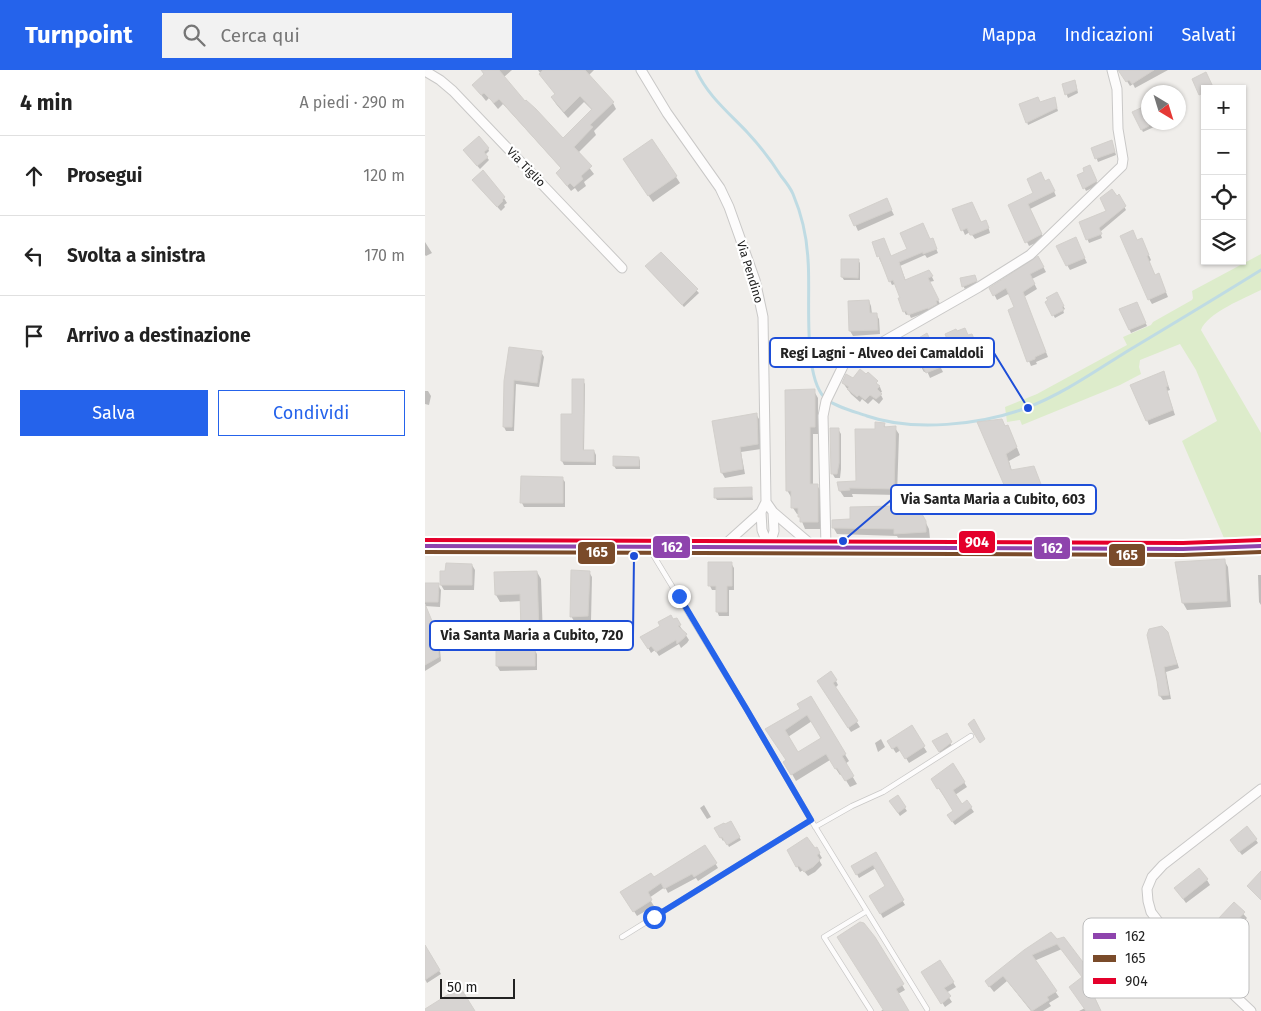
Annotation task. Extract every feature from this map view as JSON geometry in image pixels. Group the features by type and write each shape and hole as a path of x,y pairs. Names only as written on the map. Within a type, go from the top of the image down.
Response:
{"main road":[{"path":"425,546 1183,549 1261,546"}],"street":[{"name":"Via Pendino","path":"641,70 667,112 720,188 729,207 755,280 763,317 766,502 761,512 721,548"},
{"path":"820,548 823,416 828,398 844,364 979,288 1030,255 1121,166 1123,159 1118,129 1117,88 1112,70"},
{"name":"Via Tiglio","path":"425,71 453,90 622,268"},
{"path":"766,502 773,512 820,548"},
{"path":"761,512 761,530 769,548"},
{"path":"769,548 774,531 773,512"},
{"path":"1155,918 1147,901 1147,889 1152,877 1163,866 1261,789"},
{"path":"1237,998 1251,1011"}],"lane":[{"path":"649,548 815,827 927,1009"},
{"path":"815,827 852,806 888,789 971,736"},
{"path":"622,936 811,820"},
{"path":"867,911 824,937 871,1011"}],"green space":[{"path":"1261,254 1261,290 1218,312 1201,330 1261,433 1261,535 1224,538 1182,441 1217,421 1196,370 1180,344 1140,360 1141,374 1120,385 1022,425 1020,420 1007,422 1005,407 1037,394 1127,345 1123,337 1151,325 1153,322 1192,300 1192,291 1240,265 1246,265 1246,262"}],"building":[{"path":"481,70 499,70 525,101 536,109 563,138 592,109 580,96 564,112 551,97 555,94 539,74 543,70 585,70 614,102 590,125 593,127 574,147 592,166 581,176 583,179 574,187 570,183 567,186 556,173 561,168 499,99 494,103 484,93 481,95 472,85 484,74"},
{"path":"1118,70 1154,70 1132,84 1129,80 1126,82"},
{"path":"1206,72 1212,85 1201,85 1201,94 1199,95 1192,79"},
{"path":"1075,80 1077,90 1065,95 1062,84"},
{"path":"1038,97 1040,102 1055,97 1057,108 1026,123 1019,104"},
{"path":"1141,108 1141,130 1132,112"},
{"path":"479,136 489,148 484,152 488,157 477,166 463,150"},
{"path":"652,139 677,176 648,196 623,159"},
{"path":"1112,140 1115,152 1095,159 1091,148"},
{"path":"1090,165 1097,181 1083,189 1077,175 1084,172 1083,168"},
{"path":"483,170 505,197 497,207 472,180"},
{"path":"1041,172 1045,181 1049,179 1055,191 1028,204 1042,234 1025,243 1008,205 1033,193 1027,179"},
{"path":"1112,189 1117,196 1119,194 1126,206 1099,228 1102,234 1086,240 1079,222 1106,211 1100,198"},
{"path":"887,198 892,210 854,226 849,215"},
{"path":"972,202 981,222 986,220 989,228 970,235 967,228 961,231 952,209"},
{"path":"923,223 930,239 933,238 937,249 923,254 923,252 899,262 905,280 929,270 933,276 928,278 939,300 936,301 937,304 928,309 908,315 906,311 903,312 893,280 889,282 872,242 884,238 891,256 907,249 900,233"},
{"path":"1133,230 1137,240 1142,238 1155,275 1159,273 1166,292 1148,300 1120,236"},
{"path":"1076,237 1085,258 1066,266 1056,246"},
{"path":"661,252 698,289 682,305 645,266"},
{"path":"1038,256 1044,267 1030,274 1035,284 1023,292 1046,352 1027,362 1008,310 1014,307 1006,288 993,296 989,288"},
{"path":"841,259 859,259 858,278 841,277"},
{"path":"975,275 977,281 962,287 960,278"},
{"path":"1057,292 1064,310 1052,316 1045,302 1048,300 1046,298"},
{"path":"869,300 870,313 877,313 878,330 849,331 848,301"},
{"path":"1137,302 1146,323 1129,330 1119,309"},
{"path":"965,328 968,335 972,334 980,353 962,362 961,359 958,361 956,355 940,363 941,367 926,373 923,367 920,368 911,346 913,345 912,342 927,333 933,346 947,339 945,334 956,329 957,331"},
{"path":"509,347 542,351 537,383 514,380 512,427 503,427 504,381"},
{"path":"860,369 866,374 868,372 878,381 876,383 880,386 877,389 882,394 876,399 870,395 865,400 859,395 857,397 847,389 849,387 842,383 846,374 853,378"},
{"path":"1164,371 1168,386 1166,387 1173,410 1146,421 1130,385"},
{"path":"572,379 584,379 583,450 594,450 594,462 561,461 561,414 572,414"},
{"path":"815,389 815,427 810,427 810,484 818,484 818,522 800,522 798,508 791,508 791,491 786,491 785,390"},
{"path":"757,413 758,444 740,447 743,469 721,473 712,421"},
{"path":"1002,419 1005,426 1008,425 1017,447 1006,454 1011,470 1034,466 1044,492 1011,501 977,422"},
{"path":"875,422 885,423 884,427 896,426 894,489 849,488 850,490 839,491 837,482 856,481 855,429 875,429"},
{"path":"830,428 839,428 839,463 837,474 831,474"},
{"path":"613,456 639,457 639,466 613,466"},
{"path":"521,476 563,477 563,503 520,503"},
{"path":"752,487 752,497 714,498 714,488"},
{"path":"894,506 895,514 922,514 926,521 926,532 894,534 894,529 832,528 832,520 850,519 850,507"},
{"path":"1225,559 1227,601 1182,603 1175,562"},
{"path":"708,562 732,562 732,586 727,586 727,612 716,612 716,586 708,586"},
{"path":"446,563 472,564 472,585 440,585 440,571 445,571"},
{"path":"571,570 590,571 588,616 570,617"},
{"path":"537,571 539,632 521,632 520,594 495,595 494,572"},
{"path":"425,583 439,583 438,602 425,602"},
{"path":"425,604 437,633 439,657 425,665"},
{"path":"671,615 673,619 677,618 681,625 678,626 687,634 677,644 676,640 656,652 651,646 648,649 640,637 660,626 658,622"},
{"path":"1162,626 1168,632 1177,664 1164,667 1169,695 1159,696 1147,635 1149,629"},
{"path":"496,648 535,648 535,666 496,666"},
{"path":"831,671 837,680 833,683 858,721 848,728 817,681"},
{"path":"811,696 846,754 842,756 854,776 845,781 826,754 791,775 783,762 786,760 765,729 800,709 797,704","holes":["807,715 821,738 798,752 785,730"]},
{"path":"974,719 985,739 980,743 968,724"},
{"path":"912,725 925,746 905,759 897,746 892,749 887,741"},
{"path":"947,733 952,742 939,752 932,741"},
{"path":"953,763 965,782 953,790 962,804 967,800 972,807 952,822 947,815 953,811 931,779"},
{"path":"898,795 906,807 898,813 889,801"},
{"path":"731,821 740,837 727,845 714,828"},
{"path":"1247,826 1257,839 1239,852 1230,840"},
{"path":"807,837 815,848 817,847 820,853 817,855 820,860 804,872 799,866 796,867 787,850"},
{"path":"705,845 717,863 694,877 692,874 664,889 661,883 648,892 652,900 633,912 620,892 651,873 654,877"},
{"path":"876,852 904,900 880,914 869,896 885,886 873,865 856,875 851,866"},
{"path":"1199,868 1208,879 1183,899 1174,888"},
{"path":"1261,871 1261,900 1247,886"},
{"path":"1234,902 1245,912 1240,918 1219,918"},
{"path":"860,922 864,923 875,937 904,984 896,989 909,1011 884,1011 837,937"},
{"path":"1051,932 1057,939 1064,937 1083,962 1083,998 1095,998 1101,1011 1086,1011 1069,987 1082,977 1057,944 1032,955 1057,991 1047,997 1049,1000 1032,1011 1003,976 989,987 985,981 1024,950"},
{"path":"425,945 440,970 425,980"},
{"path":"940,960 954,982 944,988 951,996 941,1004 921,972"},
{"path":"460,987 475,1011 425,1011 425,1009"}],"waterway":[{"path":"696,70 712,96 765,153 793,194 799,209 806,243 809,274 810,352 817,386 828,400 851,411 885,421 926,425 989,419 1026,408 1052,397 1077,383 1261,270"}],"transit line":[{"name":"904","path":"425,540 1183,543 1261,540"},
{"name":"162","path":"425,546 1183,549 1261,546"},
{"name":"165","path":"425,552 1183,555 1261,552"}],"place":[{"name":"Regi Lagni - Alveo dei Camaldoli","path":"1028,408"},
{"name":"Via Santa Maria a Cubito, 603","path":"843,541"},
{"name":"Via Santa Maria a Cubito, 720","path":"634,556"}],"route":[{"path":"654,917 811,820 679,596"}]}
